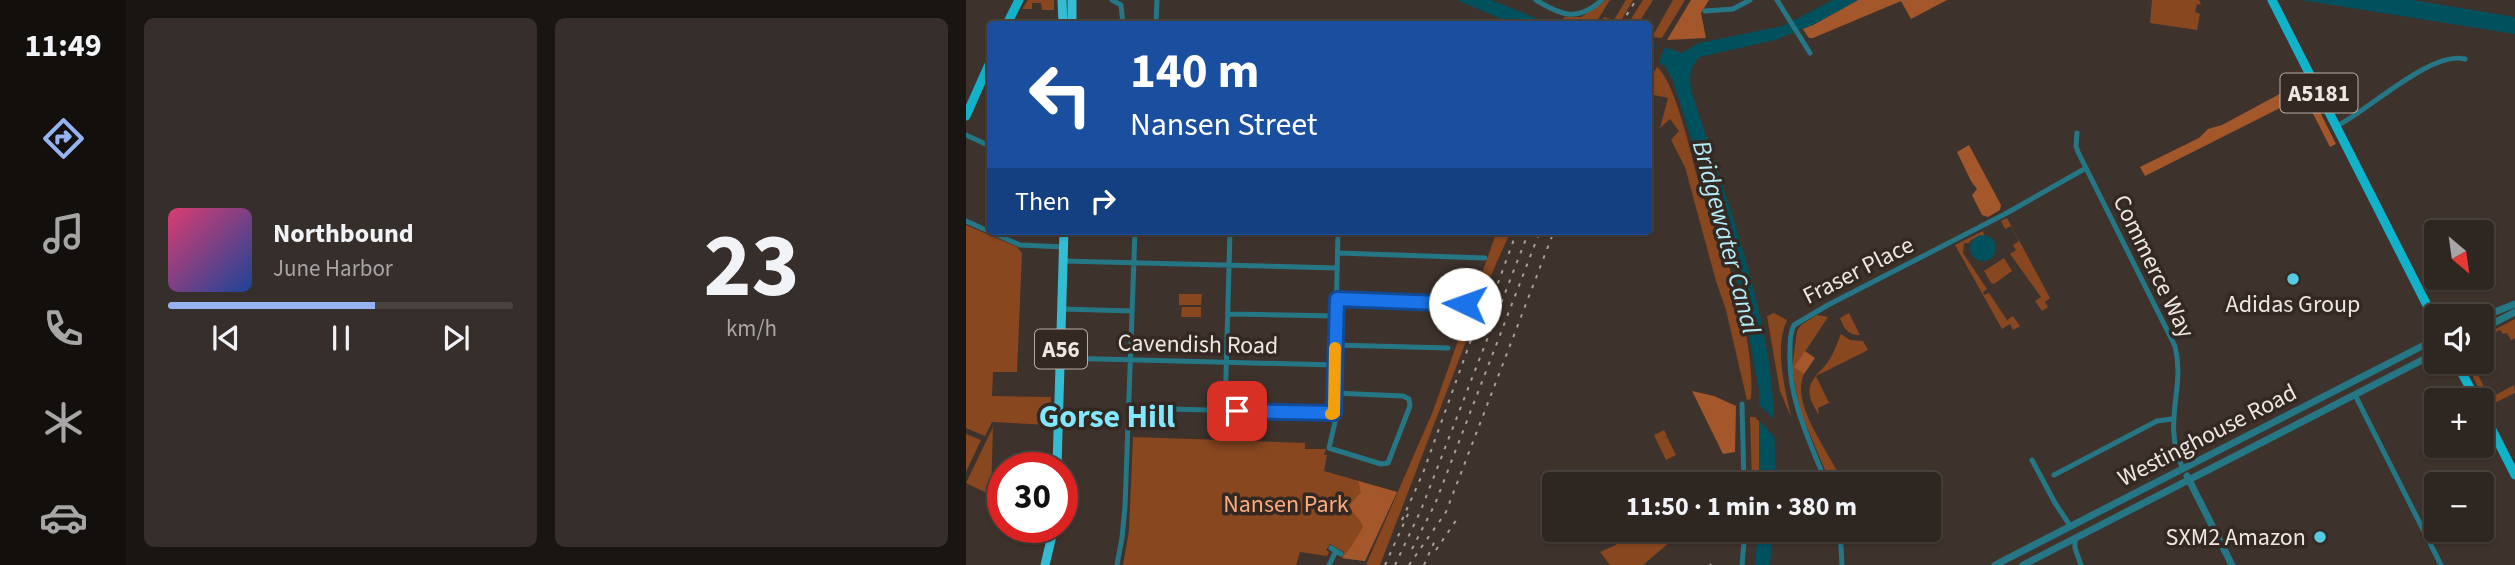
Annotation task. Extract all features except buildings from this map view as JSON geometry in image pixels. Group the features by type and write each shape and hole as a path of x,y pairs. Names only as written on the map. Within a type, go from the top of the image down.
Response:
{"highway":[{"path":"1062,0 1063,21"},
{"path":"1072,0 1072,21"},
{"name":"A56","path":"1058,452 1064,235"},
{"path":"1045,565 1050,543"}],"main road":[{"path":"1008,21 1019,0"},
{"name":"A5181","path":"2273,2 2426,304"},
{"path":"966,116 987,69"},
{"path":"2494,434 2515,475"}],"street":[{"path":"1112,0 1121,5 1123,21"},
{"path":"1156,21 1157,0"},
{"path":"1536,0 1560,13 1572,15 1588,11 1602,0"},
{"path":"1709,8 1732,9 1750,0"},
{"path":"1777,0 1811,53"},
{"path":"2336,127 2430,65 2450,58 2465,58"},
{"name":"Commerce Way","path":"2077,133 2076,146 2086,168 2175,346 2178,365 2172,419 2175,446 2183,469"},
{"path":"966,135 987,145"},
{"name":"Fraser Place","path":"1822,472 1796,409 1791,389 1790,348 1794,325 2005,214 2086,168"},
{"path":"966,221 987,230"},
{"path":"998,235 1020,245 1064,247"},
{"path":"1117,565 1125,506 1135,235"},
{"path":"1225,411 1230,235"},
{"path":"1334,393 1408,398 1410,404 1389,461 1385,464 1329,447 1335,422 1334,393 1338,235"},
{"path":"1338,253 1485,258"},
{"path":"1063,261 1337,268"},
{"path":"1337,299 1465,304"},
{"path":"2494,312 2515,304"},
{"path":"1062,309 1132,311"},
{"path":"2494,323 2515,312"},
{"path":"1228,314 1336,316"},
{"path":"1335,345 1448,348"},
{"name":"Westinghouse Road","path":"1995,565 2424,345"},
{"name":"Cavendish Road","path":"1061,358 1335,365"},
{"name":"Westinghouse Road","path":"2023,565 2424,359"},
{"path":"2355,396 2441,565"},
{"path":"1742,404 1744,472"},
{"path":"1128,408 1334,413"},
{"path":"2054,475 2157,421 2172,419"},
{"path":"2277,421 2282,431"},
{"path":"2246,436 2252,447"},
{"path":"2032,460 2071,527 2081,565"},
{"path":"2183,469 2232,565"},
{"path":"1742,565 1744,542"},
{"path":"1841,542 1842,565"},
{"path":"1329,565 1336,551"}],"green space":[{"path":"1028,0 1054,0 1054,10 1042,10 1041,3 1032,3 1032,9 1022,9"},
{"path":"1610,0 1597,21 1562,21 1564,17 1581,17"},
{"path":"1626,0 1633,0 1621,21 1601,21 1604,17 1614,20"},
{"path":"1643,0 1653,0 1640,21 1630,21"},
{"path":"1673,0 1685,0 1662,38 1652,37"},
{"path":"2152,0 2199,0 2201,5 2197,4 2195,12 2200,14 2197,30 2150,23"},
{"path":"1657,67 1671,90 1703,197 1715,219 1746,331 1751,399 1747,400 1726,310 1685,167 1671,140 1679,131 1670,119 1660,128 1668,98 1652,95 1652,75"},
{"path":"2007,218 2050,298 2045,302 2048,307 2042,311 2035,301 2041,297 2010,254 2016,250 2013,245 2019,241 2011,226 2005,229 2001,221"},
{"path":"966,225 1017,247 1022,253 1017,372 993,372 992,396 1051,397 1050,425 992,422 985,436 966,428"},
{"path":"1983,231 1984,235 1964,243 1963,253 1987,289 1983,292 1984,295 1989,293 2007,320 2013,316 2020,326 2013,330 2010,324 2002,329 1955,245"},
{"path":"1496,235 1509,235 1380,565 1366,565 1433,411"},
{"path":"2004,258 2012,271 1994,284 1991,283 1984,271"},
{"path":"1179,294 1202,294 1201,305 1179,305"},
{"path":"1182,307 1201,307 1201,317 1181,317"},
{"path":"1774,313 1787,320 1781,343 1781,356 1791,417 1780,391 1767,316"},
{"path":"1849,313 1860,335 1849,332 1843,325 1840,318"},
{"path":"1817,315 1828,317 1795,367 1804,374 1801,385 1805,410 1837,472 1826,472 1800,411 1792,368 1797,331 1801,325"},
{"path":"2515,319 2515,338 2511,340 2507,333 2503,334 2500,330 2494,333 2494,330"},
{"path":"1841,334 1850,340 1863,341 1868,350 1816,376 1829,403 1818,408 1819,415 1810,396 1810,385 1817,374 1829,360"},
{"path":"1170,338 1201,338 1200,354 1169,353"},
{"path":"2472,374 2477,374 2485,388 2479,388"},
{"path":"2514,385 2515,393 2494,403 2494,396"},
{"path":"1750,417 1755,417 1760,422 1759,472 1752,472"},
{"path":"993,427 992,452 987,452 987,493 966,483"},
{"path":"1664,430 1667,436 1662,439 1667,437 1676,455 1666,460 1654,435"},
{"path":"966,434 981,440 966,472"},
{"name":"Nansen Park","path":"1133,437 1305,443 1305,449 1326,449 1324,471 1397,492 1365,561 1342,558 1344,552 1330,544 1326,550 1329,552 1327,556 1300,552 1296,565 1123,565 1129,531"},
{"path":"1615,542 1670,542 1643,565 1610,565 1600,552 1616,545"}],"shaded area":[{"path":"1691,0 1709,0 1701,13 1706,38 1667,40"},
{"path":"1858,0 1947,0 1911,19 1901,1 1813,38 1809,38 1802,28 1813,25"},
{"path":"2300,83 2306,84 2336,144 2330,147 2304,96 2145,176 2140,167"},
{"path":"1969,145 2001,205 2000,210 1988,217 1982,215 1972,195 1977,189 1957,152"},
{"path":"1805,351 1815,358 1804,374 1794,367"},
{"path":"1692,391 1714,396 1736,406 1735,452 1723,454"},
{"path":"1358,481 1397,492 1365,561 1342,558 1363,527 1350,505 1361,492"}],"water":[{"path":"1457,0 1491,0 1544,21 1506,21"},
{"name":"Bridgewater Canal","path":"1833,0 1858,0 1813,25 1775,40 1700,57 1691,74 1692,93 1744,253 1761,318 1773,401 1775,472 1759,472 1759,389 1741,294 1727,242 1708,192 1673,81 1665,66 1652,60 1652,43 1682,53 1699,43 1783,26"},
{"path":"2301,0 2412,0 2515,17 2515,34"},
{"path":"1983,235 1992,239 1996,248 1992,257 1983,261 1974,257 1970,248 1974,239"},
{"path":"1757,542 1772,542 1770,565 1755,565"}],"pier":[{"path":"1657,40 1666,44 1658,65 1652,63"},
{"path":"1756,402 1778,423 1778,441 1757,418"}],"railway":[{"path":"1623,21 1636,0"},
{"path":"1487,313 1516,235"},
{"path":"1395,565 1421,510 1527,235"},
{"path":"1412,549 1435,504 1538,235"},
{"path":"1409,565 1446,512 1552,235"},
{"path":"1402,520 1423,473 1485,301"},
{"path":"1385,565 1409,512"},
{"path":"1436,550 1457,519"},
{"path":"1424,565 1436,538"}],"slow traffic":[{"path":"1331,414 1334,413 1335,348"}],"place":[{"name":"Adidas Group","path":"2293,279"},
{"name":"SXM2 Amazon","path":"2320,537"}],"district":[{"name":"Gorse Hill","path":"1107,416"}],"route":[{"path":"1237,411 1334,413 1337,299 1465,304"}]}
